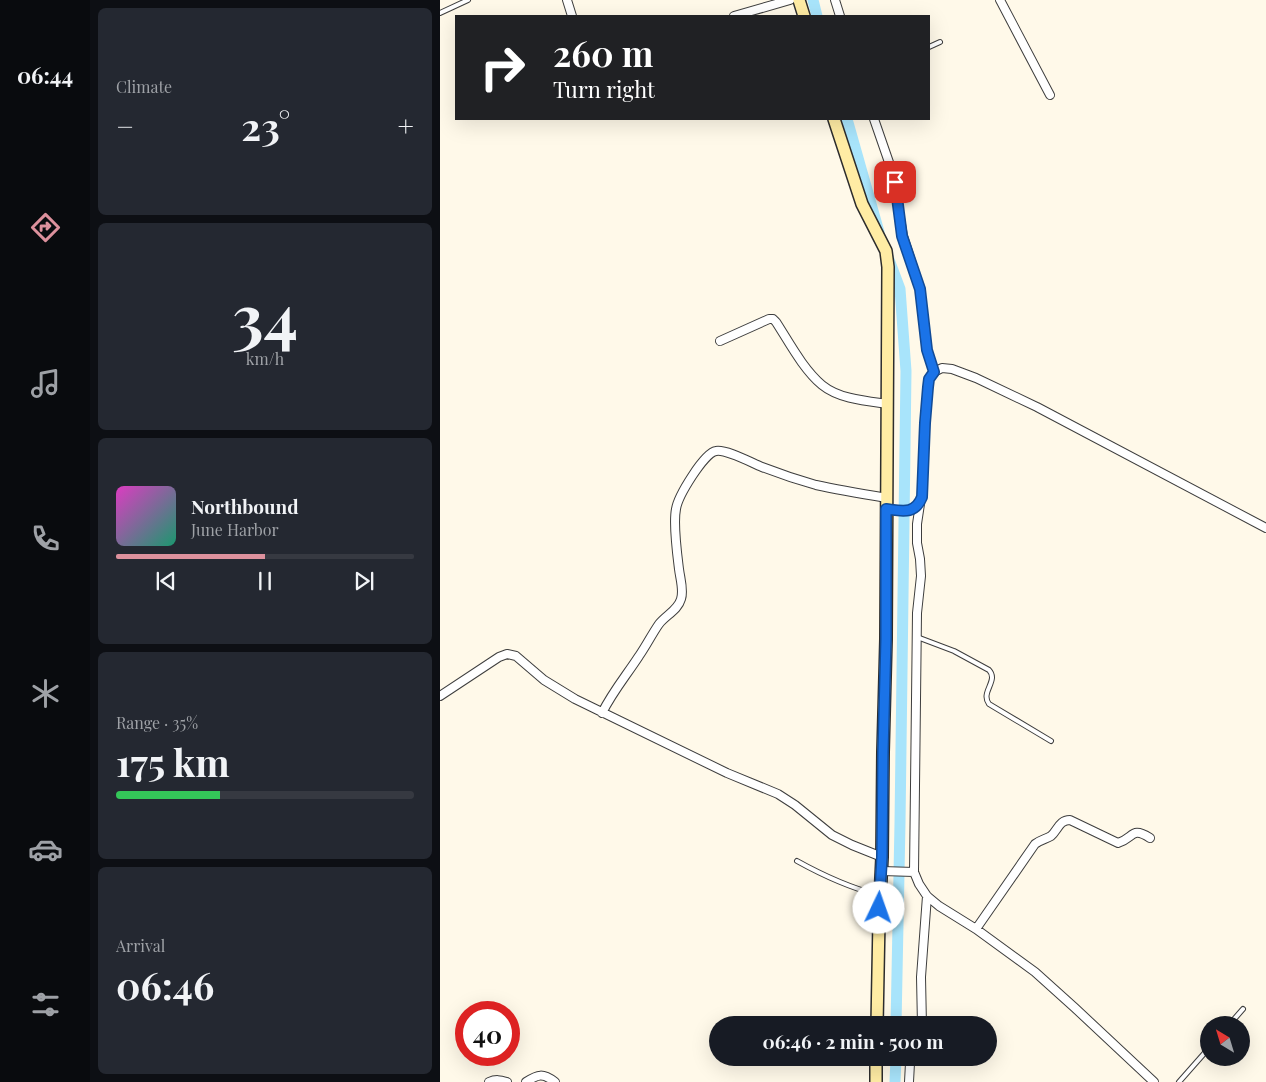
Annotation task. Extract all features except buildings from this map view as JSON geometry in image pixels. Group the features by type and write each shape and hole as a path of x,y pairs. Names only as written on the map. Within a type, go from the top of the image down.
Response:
{"street":[{"path":"567,0 572,15"},
{"path":"738,15 790,0"},
{"path":"799,0 804,15"},
{"path":"835,0 840,15"},
{"path":"1000,0 1050,95"},
{"path":"834,120 862,204 886,251 888,267 886,639 882,857 887,871 880,896 877,1016"},
{"path":"874,120 892,171 902,236 920,289 927,350 934,372"},
{"path":"720,341 769,319 773,320 812,375 823,386 851,398 888,404"},
{"path":"1154,1082 1035,972 927,896 914,872 917,637 921,576 917,524 922,497 929,379 934,372 942,368 952,369 976,378 1037,407 1266,528"},
{"path":"602,713 620,682 635,663 658,626 676,608 681,599 682,589 675,522 676,508 684,490 710,453 724,451 786,476 887,503 899,511 911,510 920,504"},
{"path":"440,696 499,657 511,654 520,659 544,680 575,700 727,773 778,794 795,805 832,835 882,857"},
{"path":"976,929 1035,844 1053,834 1065,820 1070,820 1118,843 1137,832 1150,838"},
{"path":"887,871 914,872"},
{"path":"922,1016 921,977 927,896"},
{"path":"876,1066 876,1082"},
{"path":"909,1082 910,1066"},
{"path":"526,1082 542,1075 556,1082"},
{"path":"489,1082 500,1080 507,1082"}],"lane":[{"path":"440,13 468,0"},
{"path":"930,47 940,42"},
{"path":"917,637 954,651 989,670 992,673 992,677 985,700 988,704 1051,741"},
{"path":"798,861 842,884 880,896"},
{"path":"1237,1016 1243,1009"},
{"path":"1179,1082 1200,1058"}],"waterway":[{"path":"813,0 817,15"},
{"path":"847,120 879,232"},
{"path":"888,257 900,289 906,371 896,1016"},
{"path":"895,1082 896,1066"}],"route":[{"path":"879,908 882,857 886,639 886,509 911,510 920,504 922,497 928,387 929,379 934,372 927,350 918,280 902,236 895,182"}]}
